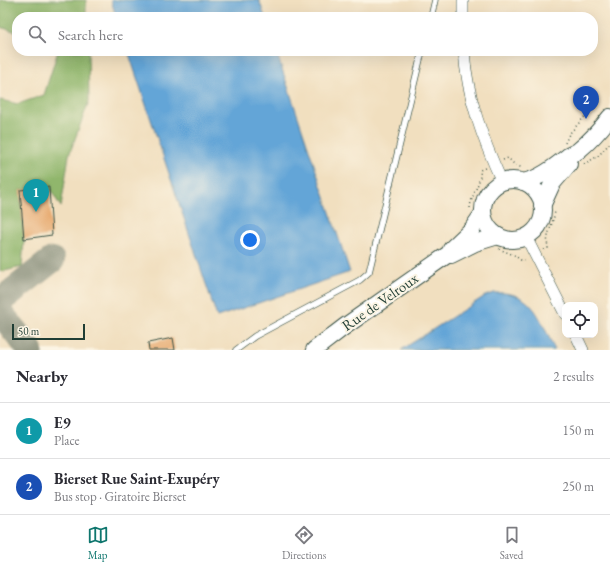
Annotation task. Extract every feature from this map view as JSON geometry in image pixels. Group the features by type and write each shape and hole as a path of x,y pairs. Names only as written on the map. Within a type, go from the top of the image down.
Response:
{"street":[{"path":"463,12 464,0"},
{"path":"465,56 469,88 476,117 487,149 502,182 516,180 524,175 539,177 574,154 610,117"},
{"path":"476,211 488,226 496,242 517,240 526,237 537,227 542,213 548,205 552,184 574,158 574,154"},
{"path":"524,175 540,198 548,205"},
{"name":"Rue de Velroux","path":"314,350 344,327 447,255 449,251 472,229 476,211 483,204 487,194 493,187 502,182"},
{"path":"526,237 562,308"},
{"name":"Rue de Velroux","path":"447,255 451,255 484,239 496,242"},
{"path":"577,338 583,350"}],"lane":[{"path":"432,12 435,0"},
{"path":"236,350 255,336 360,280 369,272 421,56"}],"path":[{"path":"599,101 569,134 574,154 598,156 610,143"},
{"path":"508,158 524,175"},
{"path":"476,211 473,194 480,181 480,170"},
{"path":"548,205 554,218 547,236 548,248"},
{"path":"496,242 522,262"}],"green space":[{"path":"0,0 86,0 86,12 12,12 12,31 0,27"},
{"path":"56,56 88,56 89,101 69,155 61,207 49,187 20,190 24,239 22,267 0,272 0,100 18,104 44,95"}],"water":[{"path":"111,0 259,0 263,12 115,12"},
{"path":"130,56 278,56 350,272 217,317"},
{"path":"494,293 507,293 518,296 527,302 540,318 555,350 401,350 485,296"}],"building":[{"path":"49,187 52,235 24,239 20,190"},
{"path":"173,338 175,350 149,350 148,343"}],"taxiway":[{"path":"0,301 52,260"},
{"path":"0,312 30,350"}],"place":[{"name":"Bierset Rue Saint-Exupéry","path":"586,119"},
{"name":"E9","path":"36,212"}]}
